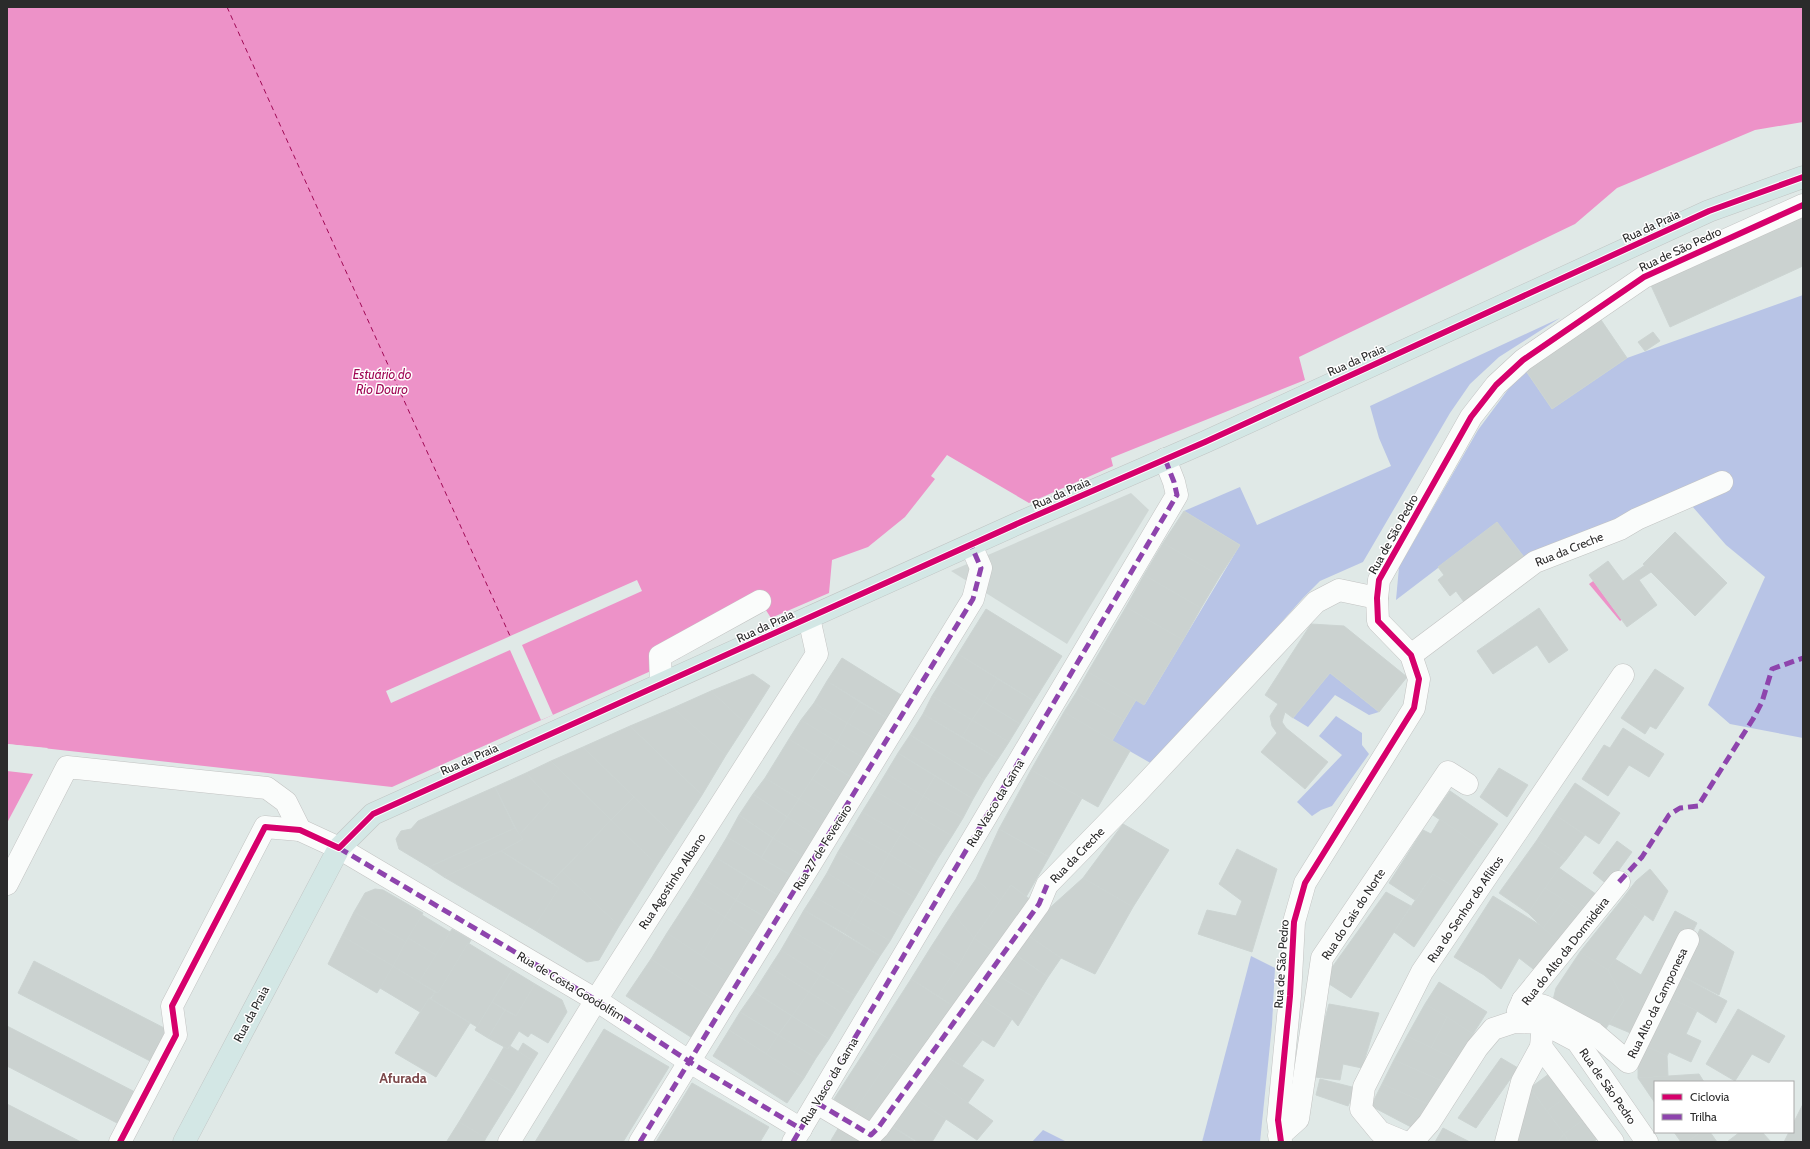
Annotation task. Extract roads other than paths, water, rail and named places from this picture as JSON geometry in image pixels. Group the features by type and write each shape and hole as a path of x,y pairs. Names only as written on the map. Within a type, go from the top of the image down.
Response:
{"main road":[{"name":"Rua da Praia","path":"184,1142 339,848 373,814 971,545 1165,460 1709,211 1803,177"}],"street":[{"name":"Rua de São Pedro","path":"1280,1139 1278,1120 1290,996 1294,922 1305,883 1414,708 1419,679 1411,655 1378,622 1377,598 1379,580 1471,417 1501,380 1523,360 1644,277 1803,205"},
{"name":"Rua Vasco da Gama","path":"797,1135 1177,494 1165,460"},
{"name":"Rua da Creche","path":"1411,655 1535,562 1620,528 1637,519 1722,482"},
{"name":"Rua 27 de Fevereiro","path":"640,1142 973,599 981,568 971,545"},
{"name":"Rua da Creche","path":"817,1103 871,1135 878,1128 1038,904 1047,885 1134,796 1316,602 1339,590 1377,598"},
{"path":"661,684 660,656 760,601"},
{"name":"Rua Agostinho Albano","path":"509,1142 596,1000 818,654 809,618"},
{"name":"Rua do Senhor do Aflitos","path":"1404,1142 1380,1132 1361,1109 1364,1086 1422,972 1624,675"},
{"path":"7,884 67,767 267,788 286,802 300,830"},
{"name":"Rua do Cais do Norte","path":"1280,1139 1298,1119 1322,958 1448,772 1467,784"},
{"name":"Rua de Costa Goodolfim","path":"120,1142 176,1035 172,1006 265,827 300,830 339,848 596,1000 797,1135"},
{"name":"Rua do Alto da Dormideira","path":"1514,1022 1523,1000 1619,882"},
{"name":"Rua Alto da Camponesa","path":"1523,1000 1544,1006 1594,1033 1628,1062 1688,940"},
{"name":"Rua de São Pedro","path":"1412,1142 1429,1123 1477,1048 1493,1029 1514,1022 1543,1023 1577,1041 1647,1142"},
{"path":"1506,1142 1522,1082 1541,1047 1543,1023"},
{"path":"1541,1047 1613,1142"}],"water":[{"name":"Estuário do Rio Douro","path":"7,7 1803,7 1803,122 1755,130 1617,188 1575,224 1299,357 1305,380 1111,458 1113,466 1029,503 947,455 931,476 935,479 905,517 868,547 832,560 829,593 771,618 760,601 672,639 680,658 392,787 7,744"},
{"path":"1610,569 1641,605 1620,621 1589,584"},
{"path":"7,771 33,774 7,823"}],"district":[{"name":"Afurada","path":"403,1078"}]}
